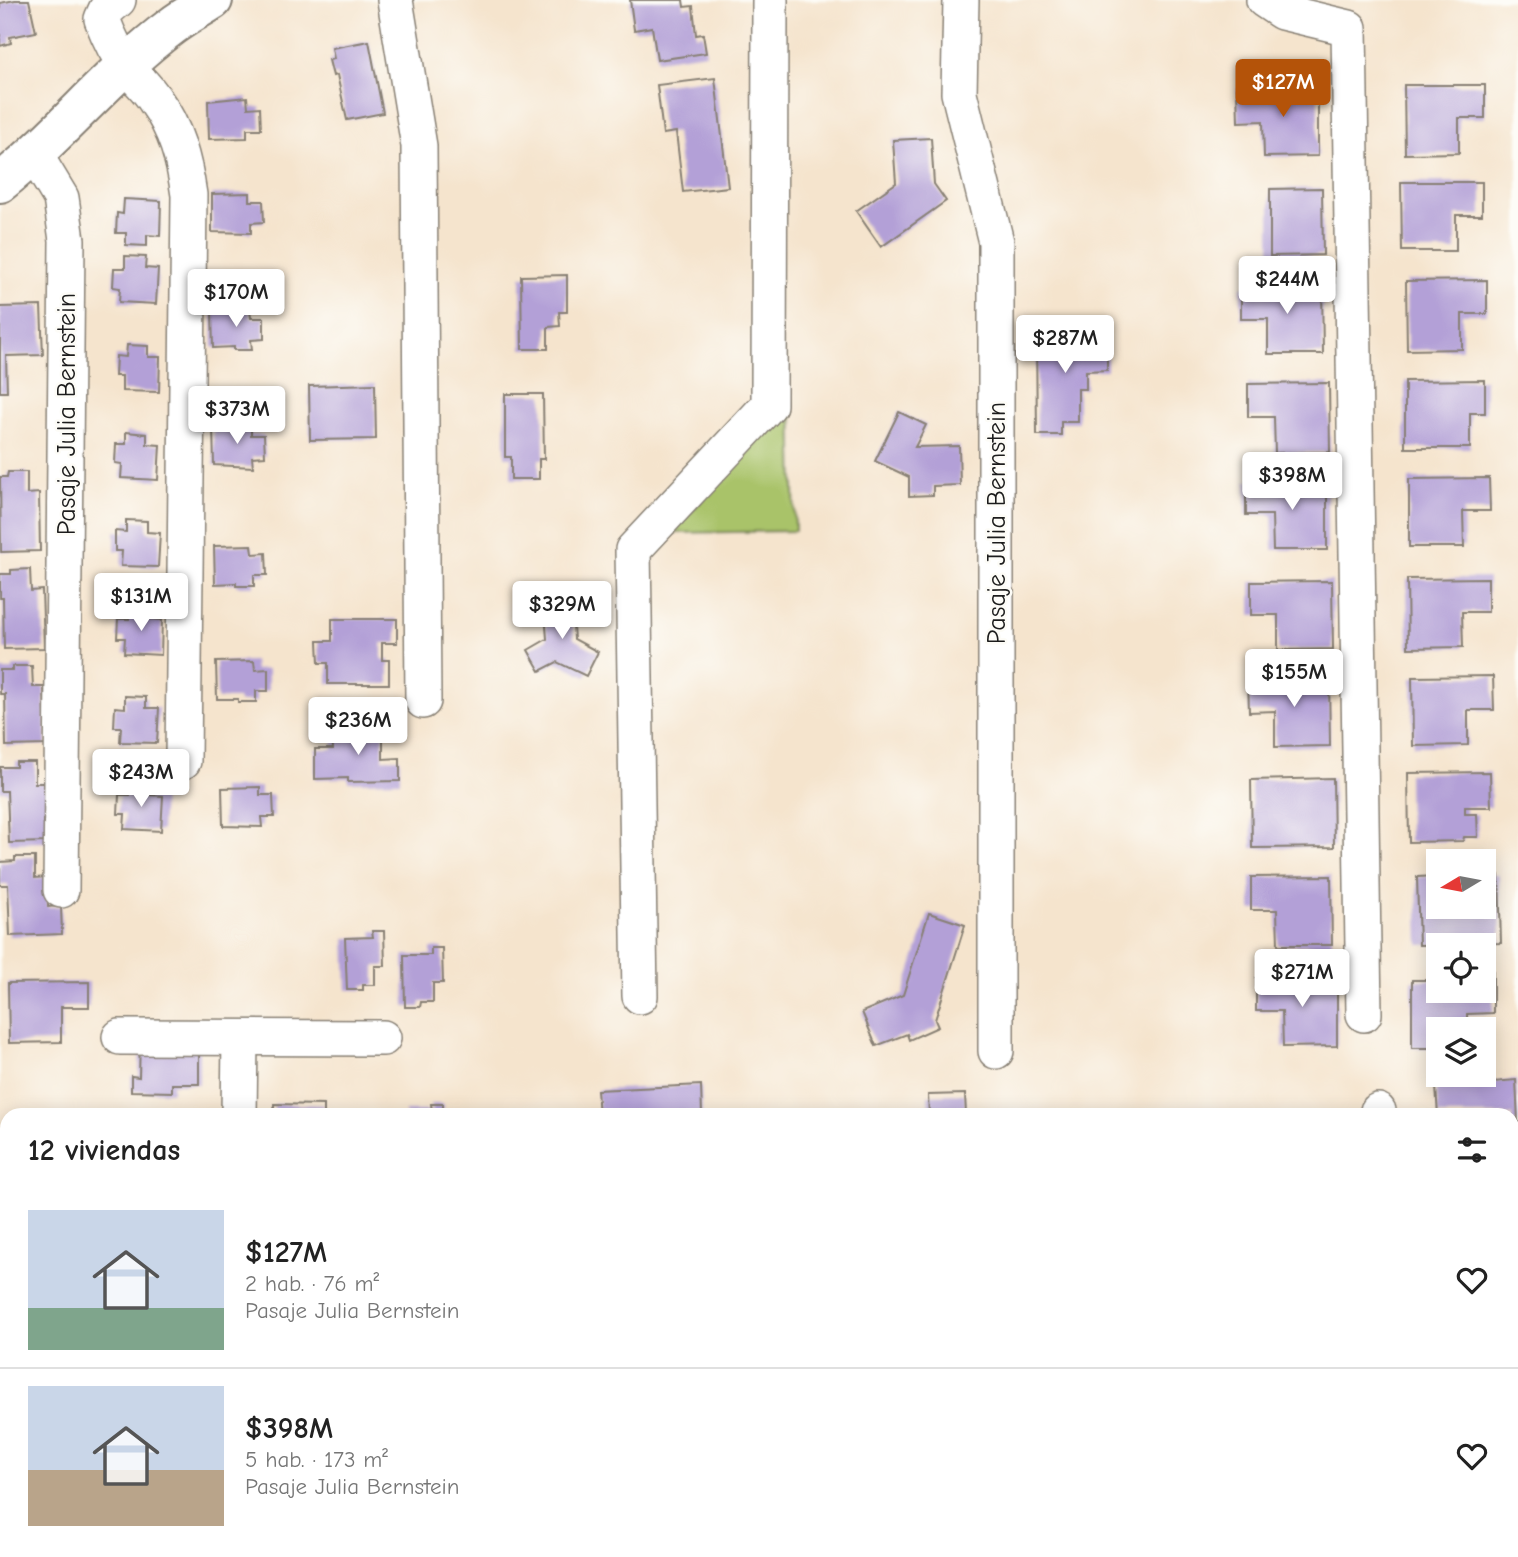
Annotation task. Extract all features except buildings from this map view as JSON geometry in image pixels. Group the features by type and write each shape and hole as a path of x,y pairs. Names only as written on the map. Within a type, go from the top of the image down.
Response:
{"street":[{"path":"118,0 106,9 103,19 126,66 155,99 172,128 185,166 189,195 183,761"},
{"path":"0,183 35,155 126,66 172,26 213,0"},
{"path":"395,0 419,146 423,701"},
{"path":"640,996 633,550 769,405 770,0"},
{"name":"Pasaje Julia Bernstein","path":"961,0 959,93 996,242 996,1051"},
{"path":"1264,0 1282,12 1349,28 1364,1014"},
{"name":"Pasaje Julia Bernstein","path":"35,155 61,198 67,240 61,890"},
{"path":"120,1037 383,1038"},
{"path":"239,1108 240,1038"}],"green space":[{"path":"792,403 795,531 671,533"}]}
